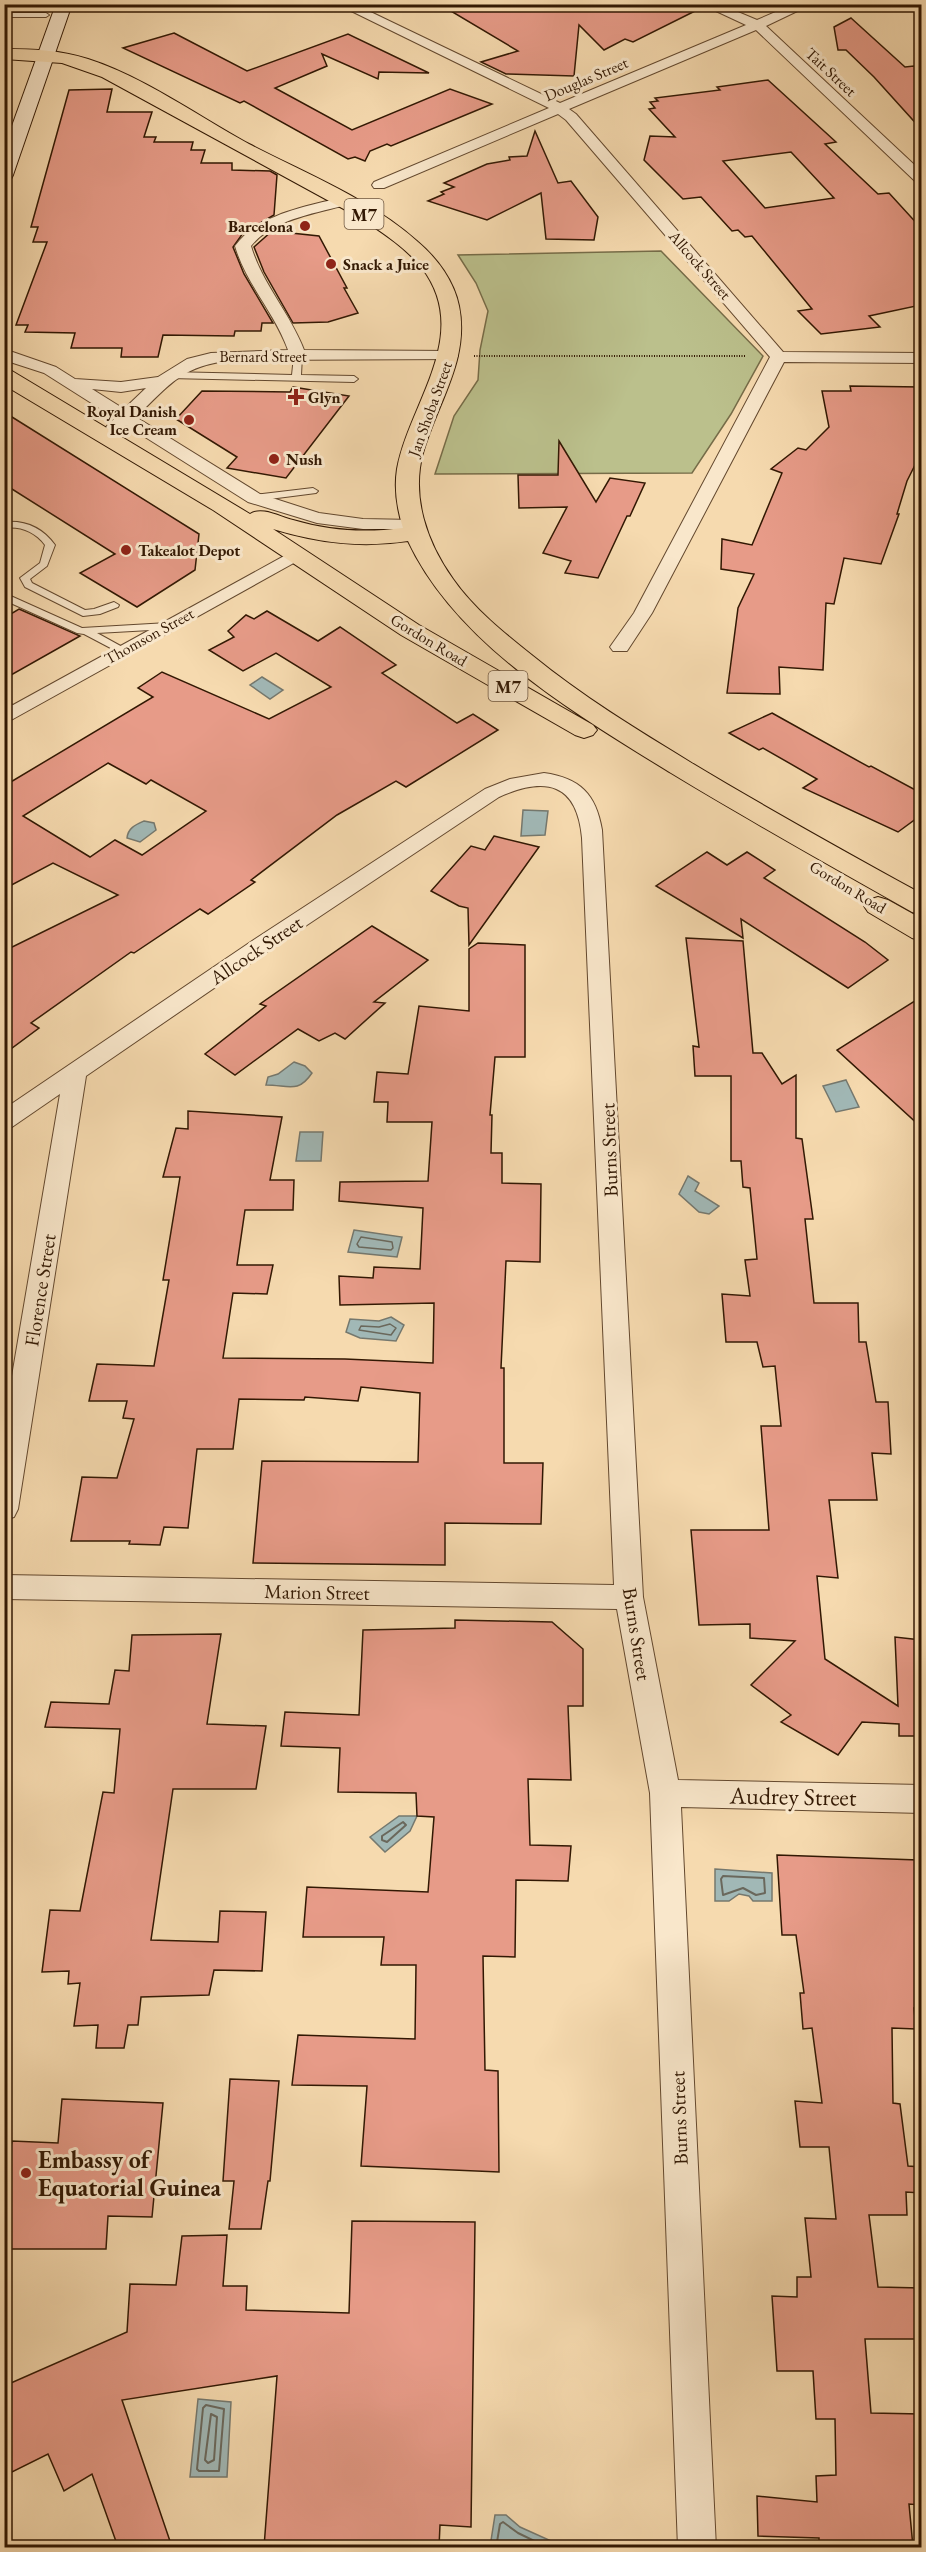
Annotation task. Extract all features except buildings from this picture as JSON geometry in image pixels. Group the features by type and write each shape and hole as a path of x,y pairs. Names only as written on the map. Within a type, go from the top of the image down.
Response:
{"main road":[{"path":"16,90 39,54 64,4"},
{"path":"4,175 39,54 48,10"},
{"name":"Jan Shoba Street","path":"4,54 39,54 98,68 344,201 407,242 436,276 445,291 450,309 450,356 411,455 408,492 414,529 431,566 448,591 487,629 566,694 619,730 745,806"},
{"name":"Gordon Road","path":"4,376 221,505 410,630 644,765 921,932"},
{"path":"4,388 30,390"},
{"path":"221,505 329,538 359,540 414,529"},
{"path":"447,651 461,643 463,634 448,591"},
{"name":"Gordon Road","path":"745,806 921,906"}],"street":[{"name":"Allcock Street","path":"343,4 510,82 559,108 571,117 778,357"},
{"name":"Tait Street","path":"707,4 758,25 921,180"},
{"name":"Douglas Street","path":"379,185 806,4"},
{"path":"298,356 290,334 249,267 243,246 248,237 266,227 344,201"},
{"path":"4,354 35,364 69,382 254,498 317,518 414,529"},
{"name":"Bernard Street","path":"104,434 126,417 166,378 186,364 209,357 450,356"},
{"path":"620,646 643,613 778,357 921,358"},
{"path":"69,382 121,387 166,378"},
{"name":"Thomson Street","path":"8,711 295,555"},
{"name":"Burns Street","path":"511,784 537,779 549,780 568,787 581,800 591,822 629,1597 665,1793 697,2547"},
{"name":"Allcock Street","path":"4,1121 263,944 511,784"},
{"name":"Florence Street","path":"4,1509 75,1072"},
{"name":"Marion Street","path":"4,1587 629,1597"},
{"name":"Audrey Street","path":"665,1793 921,1798"}],"lane":[{"path":"4,15 48,10"},
{"path":"296,378 298,356"},
{"path":"166,378 354,379"},
{"path":"254,498 313,491 294,512"},
{"path":"4,525 27,526 45,538 50,545 44,564 25,578 28,585 83,613 96,612 114,605"},
{"path":"5,596 28,585"},
{"path":"5,596 75,630 88,632 168,626"},
{"path":"88,632 122,651"}],"path":[{"path":"450,356 778,357"}],"green space":[{"path":"661,251 763,356 731,414 692,473 435,474 454,416 478,380 480,350 488,311 476,283 458,255"}],"water":[{"path":"262,677 283,690 270,699 250,685"},
{"path":"523,810 548,811 545,835 521,836"},
{"path":"144,821 154,823 156,830 140,842 127,838 130,829"},
{"path":"294,1062 305,1066 312,1073 307,1080 292,1087 266,1085 268,1077 278,1074"},
{"path":"846,1080 859,1107 836,1112 823,1086"},
{"path":"300,1132 323,1132 321,1161 296,1161"},
{"path":"688,1176 699,1183 695,1191 719,1206 709,1214 699,1212 679,1194"},
{"path":"354,1230 402,1237 397,1257 348,1252"},
{"path":"391,1317 404,1325 396,1341 360,1338 346,1332 350,1319 379,1321"},
{"path":"399,1816 417,1816 410,1831 385,1852 370,1837"},
{"path":"715,1869 772,1873 772,1901 753,1901 749,1896 739,1894 729,1901 715,1901"},
{"path":"198,2399 231,2402 227,2477 190,2477"},
{"path":"495,2515 506,2515 520,2527 560,2547 490,2547"}],"place":[{"name":"Barcelona","path":"305,226"},
{"name":"Snack a Juice","path":"331,264"},
{"name":"Glyn","path":"296,397"},
{"name":"Royal Danish Ice Cream","path":"189,420"},
{"name":"Nush","path":"274,459"},
{"name":"Takealot Depot","path":"126,550"},
{"name":"Embassy of Equatorial Guinea","path":"26,2173"}]}
